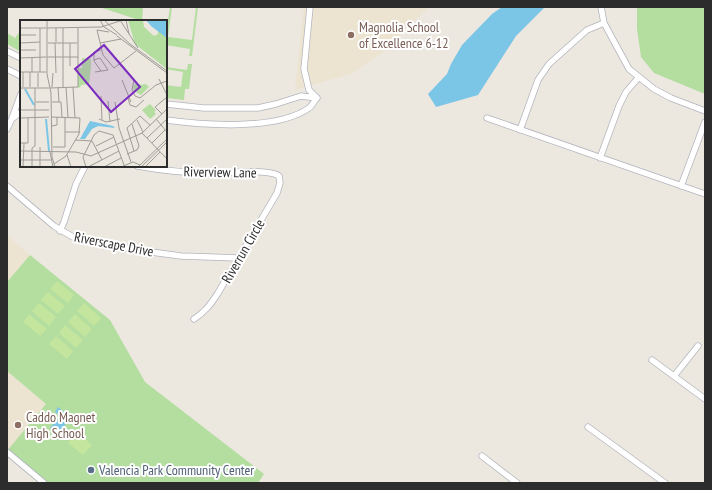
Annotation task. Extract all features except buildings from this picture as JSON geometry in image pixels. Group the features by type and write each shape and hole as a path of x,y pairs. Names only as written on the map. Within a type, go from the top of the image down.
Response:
{"street":[{"path":"310,7 304,69 309,90 316,98"},
{"path":"601,7 604,23 629,69 654,89 671,98 705,111"},
{"path":"520,130 538,80 549,64 588,30 604,23"},
{"path":"7,51 20,58"},
{"path":"7,69 20,76"},
{"path":"600,158 619,106 626,92 639,77"},
{"path":"7,129 13,118 15,107 20,96"},
{"path":"167,104 204,108 244,108 269,106 301,96 316,98"},
{"path":"167,120 202,124 271,122 288,118 306,110 316,98"},
{"path":"13,118 20,113"},
{"path":"487,118 705,194"},
{"path":"681,186 705,122"},
{"path":"60,231 76,184 84,167"},
{"name":"Riverview Lane","path":"143,167 171,171 208,173 267,173 279,176"},
{"name":"Riverrun Circle","path":"194,319 210,306 277,193 280,183 279,176"},
{"name":"Riverscape Drive","path":"7,186 60,231 73,237 129,249 175,255 238,258"},
{"path":"674,376 698,346"},
{"path":"652,360 705,399"},
{"path":"588,427 665,483"},
{"path":"7,452 44,483"},
{"path":"482,456 517,483"}],"shaded area":[{"name":"Magnolia School of Excellence 6-12","path":"304,7 428,7 385,51 353,73 295,90"},
{"path":"7,235 30,255 7,282"},
{"name":"Caddo Magnet High School","path":"7,371 46,404 9,449 7,447"}],"green space":[{"path":"99,7 143,7 142,20"},
{"path":"170,7 172,7 168,37 192,40 196,7 198,7 192,56 189,56 190,49 167,45 167,27"},
{"path":"637,7 705,7 705,94 654,73 641,57 637,29"},
{"path":"20,31 20,51 7,44 7,33 15,38"},
{"path":"188,64 192,64 189,89 185,89 184,100 167,98 167,85 181,87 183,72 167,69 167,67 187,70"},
{"path":"30,255 110,320 145,382 264,474 258,483 44,483 7,451 46,404 7,371 7,282"},
{"path":"57,281 74,295 68,303 50,289"},
{"path":"48,292 65,306 58,314 41,300"},
{"path":"39,303 56,317 49,326 32,311"},
{"path":"84,303 101,318 94,326 77,311"},
{"path":"29,314 47,329 40,336 23,322"},
{"path":"75,314 92,329 85,337 68,322"},
{"path":"65,325 83,340 76,348 59,333"},
{"path":"56,336 73,351 67,359 49,344"},
{"path":"77,432 92,445 83,455 68,443"}],"water":[{"path":"502,7 545,7 516,36 478,95 436,107 428,94 447,74 462,45 492,14"},
{"path":"58,407 71,418 57,434 50,428 60,416 55,412"}],"place":[{"name":"Magnolia School of Excellence 6-12","path":"351,35"},
{"name":"Caddo Magnet High School","path":"18,425"},
{"name":"Valencia Park Community Center","path":"91,470"}]}
